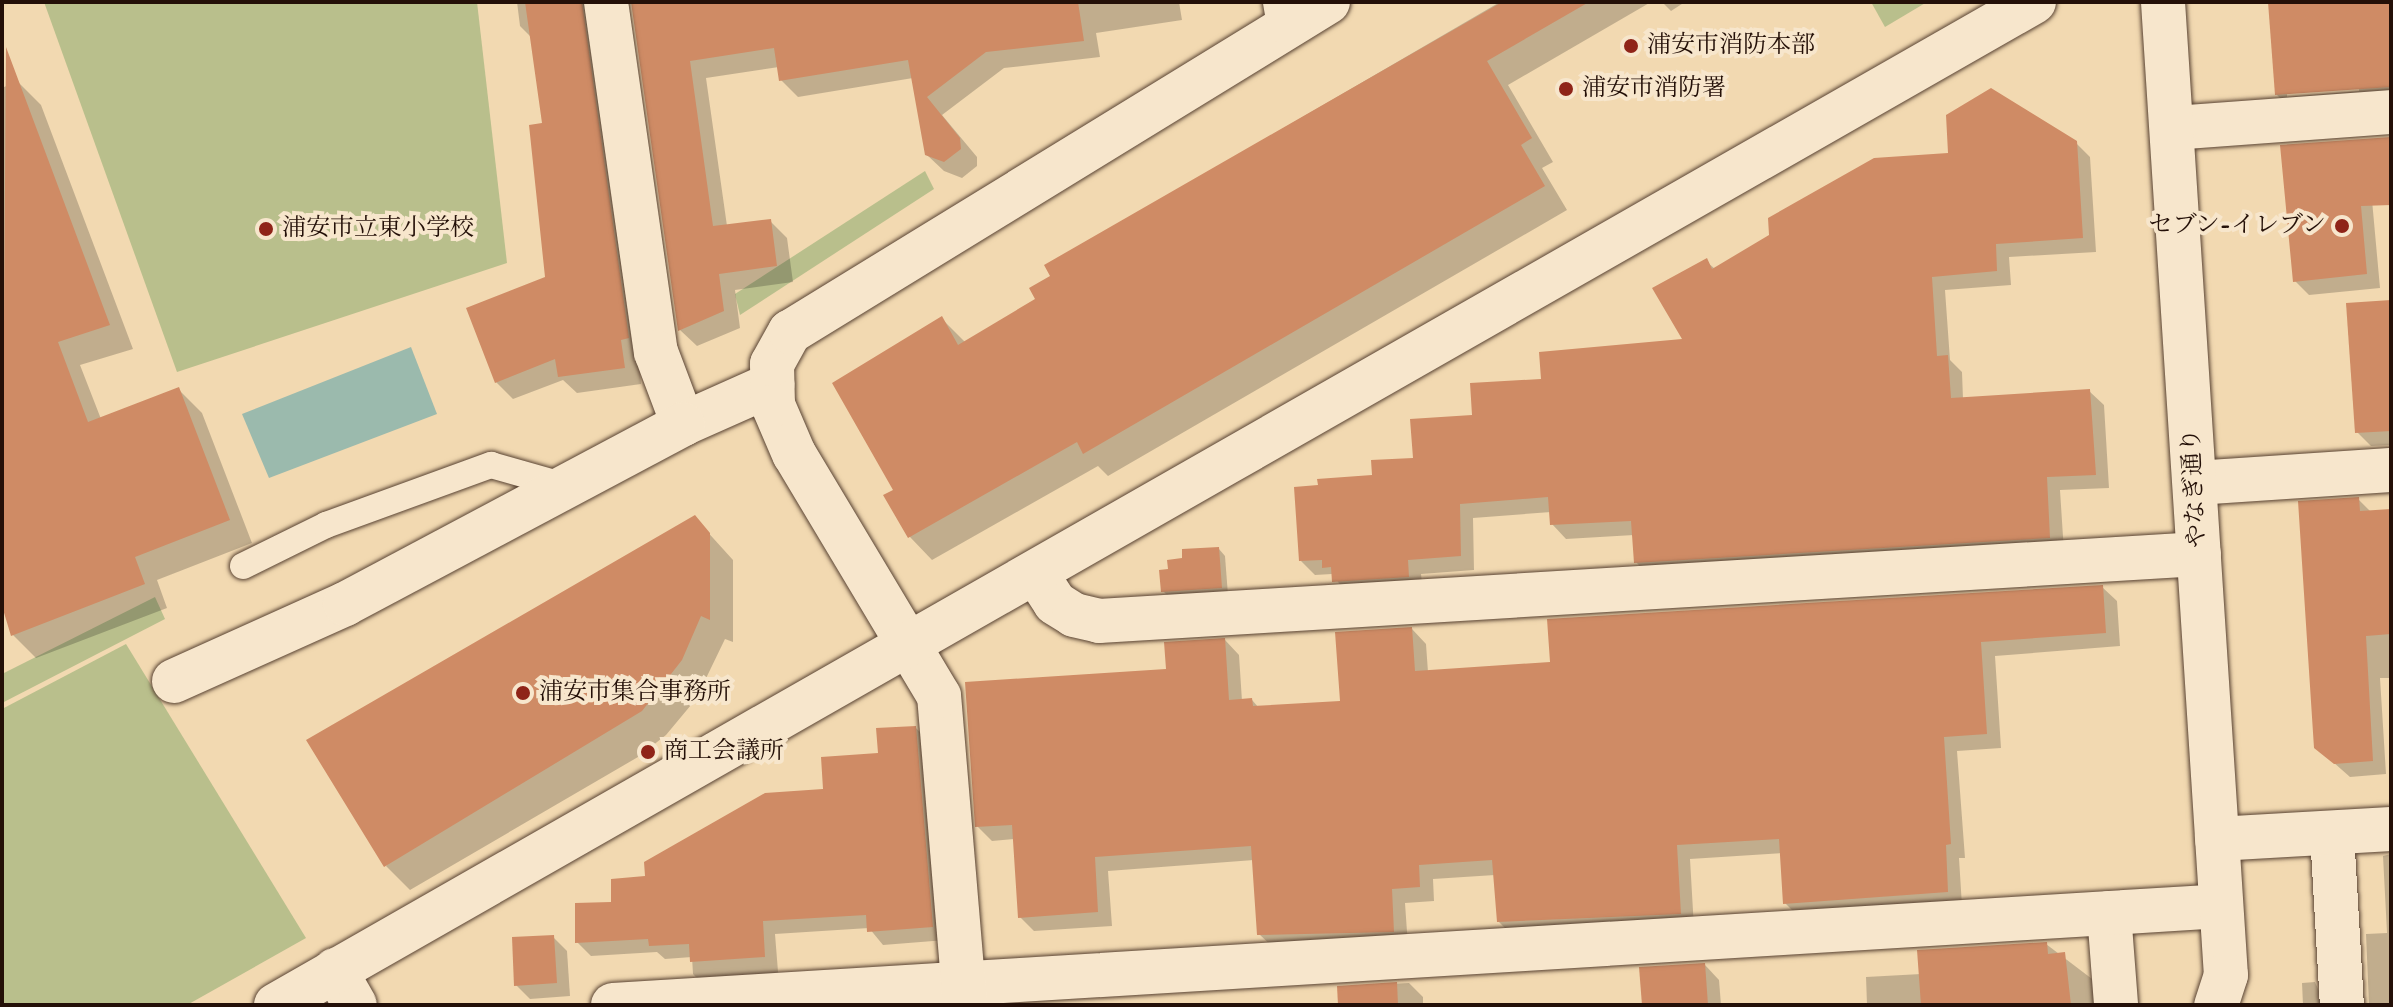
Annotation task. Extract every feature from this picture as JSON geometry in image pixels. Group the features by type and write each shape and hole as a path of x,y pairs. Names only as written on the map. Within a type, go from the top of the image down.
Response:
{"street":[{"path":"606,2 656,352 683,424"},
{"path":"964,994 939,696 912,645 794,454 773,405 772,364 790,332 1287,13 1328,2"},
{"path":"276,1005 345,988 912,645 2034,2"},
{"name":"やなぎ通り","path":"2163,2 2227,995"},
{"path":"2173,128 2391,112"},
{"path":"174,681 345,604 683,424 773,384"},
{"path":"2195,483 2391,470"},
{"path":"1037,575 1055,603 1074,615 1099,621 2199,554"},
{"path":"2217,839 2391,829"},
{"path":"2332,833 2342,1005"},
{"path":"613,1005 964,994 2221,906"},
{"path":"2109,913 2116,1005"}],"lane":[{"path":"243,566 326,525 491,465 565,486"}],"green space":[{"path":"44,2 477,2 507,263 177,372"},
{"path":"1871,2 1927,2 1885,27"},
{"path":"925,171 934,189 740,315 735,294"},
{"path":"155,597 165,619 2,703 2,674"},
{"path":"126,644 306,938 187,1005 2,1005 2,709"}],"shaded area":[{"path":"411,347 437,414 269,478 242,414"}],"building":[{"path":"525,2 582,2 629,338 621,340 625,368 558,377 555,359 495,383 466,308 545,277 529,125 542,123"},
{"path":"631,2 1078,2 1084,41 986,52 927,97 960,138 961,149 944,162 925,155 908,60 779,81 774,48 690,61 713,226 771,219 777,266 719,274 724,311 678,331"},
{"path":"1502,2 1589,2 1487,61 1532,138 1521,145 1545,186 1083,454 1077,442 908,538 883,495 893,490 832,383 942,316 958,345 1035,299 1029,288 1050,276 1044,265"},
{"path":"2268,2 2391,2 2391,87 2275,95"},
{"path":"6,47 110,325 58,342 88,422 179,387 230,520 135,557 145,584 11,636 2,606"},
{"path":"1991,88 2077,141 2083,238 1996,244 1997,271 1932,277 1937,356 1948,355 1951,398 2090,389 2096,475 2047,477 2050,538 1634,563 1631,521 1550,525 1548,497 1460,504 1461,556 1408,560 1409,577 1332,582 1331,567 1322,568 1322,560 1299,561 1294,487 1318,485 1317,479 1372,475 1371,460 1413,458 1410,419 1472,415 1470,383 1541,379 1539,352 1682,339 1652,288 1707,258 1712,269 1769,235 1768,218 1874,158 1948,153 1946,115"},
{"path":"2391,137 2391,205 2361,206 2367,274 2293,282 2280,145"},
{"path":"2391,300 2391,431 2355,433 2346,303"},
{"path":"2359,497 2360,511 2391,509 2391,634 2366,636 2373,761 2334,764 2314,748 2298,501"},
{"name":"浦安市集合事務所","path":"695,515 710,533 710,620 701,616 682,660 642,711 384,867 306,740"},
{"path":"1219,547 1222,588 1161,592 1159,570 1168,569 1167,560 1182,558 1182,549"},
{"path":"2103,585 2106,633 1981,642 1987,734 1944,737 1951,844 1946,845 1948,892 1783,904 1779,839 1677,845 1681,914 1497,922 1492,860 1419,865 1420,887 1392,889 1394,932 1257,935 1251,846 1095,857 1098,912 1018,918 1012,825 975,827 965,682 1166,669 1164,642 1225,638 1229,700 1252,698 1253,706 1340,701 1335,632 1412,627 1415,671 1550,662 1547,619"},
{"path":"916,726 933,927 867,932 866,915 763,921 765,957 690,962 689,944 649,946 648,939 575,943 575,903 611,902 611,879 645,876 644,862 765,793 823,789 821,757 878,753 876,728"},
{"path":"554,935 557,983 514,986 512,937"},
{"path":"2047,942 2048,954 2065,952 2071,1005 1921,1005 1917,950"},
{"path":"1705,963 1708,1005 1642,1005 1639,967"},
{"path":"1397,982 1398,1005 1338,1005 1337,986"}],"place":[{"name":"浦安市消防本部","path":"1631,46"},
{"name":"浦安市消防署","path":"1566,89"},
{"name":"セブン-イレブン","path":"2342,226"},
{"name":"浦安市立東小学校","path":"266,229"},
{"name":"浦安市集合事務所","path":"523,693"},
{"name":"商工会議所","path":"648,752"}]}
